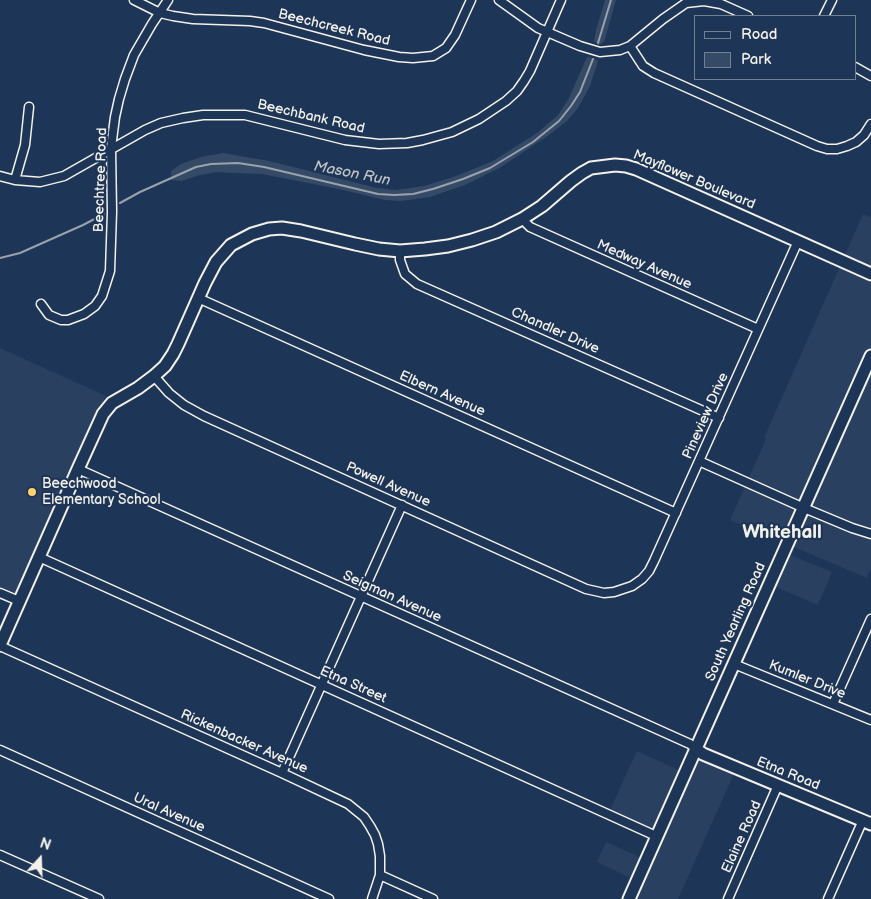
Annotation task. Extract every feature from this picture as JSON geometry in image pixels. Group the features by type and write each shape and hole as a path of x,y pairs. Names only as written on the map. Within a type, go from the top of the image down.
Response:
{"street":[{"name":"Beechcreek Road","path":"134,0 160,12 193,19 264,23 364,50 413,58 434,56 446,48 455,35 471,0"},
{"name":"Beechtree Road","path":"41,304 49,315 61,320 68,320 84,314 95,306 102,296 110,271 111,258 111,148 115,117 125,79 134,55 168,0"},
{"path":"498,0 538,28 580,46 600,52 620,50 630,46 686,2 704,1 721,4 746,15"},
{"name":"Beechbank Road","path":"0,176 15,180 40,182 64,176 111,148 161,123 213,114 246,115 345,140 379,144 406,143 452,132 479,120 506,102 517,91 530,71 561,0"},
{"path":"824,15 832,0"},
{"path":"630,46 643,66 654,73 817,146 827,149 847,146 856,142 864,135 871,124"},
{"path":"856,68 871,76"},
{"path":"15,180 25,146 29,107"},
{"name":"Mayflower Boulevard","path":"0,645 103,414 112,403 138,388 165,366 173,354 216,262 231,245 239,240 264,230 282,228 355,244 400,251 448,246 496,232 542,206 582,172 592,168 615,165 626,166 636,170 871,274"},
{"name":"Medway Avenue","path":"522,219 530,227 758,329"},
{"name":"Pineview Drive","path":"622,590 642,579 654,562 798,241"},
{"name":"Chandler Drive","path":"400,251 400,260 405,274 417,284 718,418"},
{"name":"Elbern Avenue","path":"198,298 676,513"},
{"name":"South Yearling Road","path":"628,899 871,356"},
{"name":"Powell Avenue","path":"154,376 169,394 204,416 586,589 604,593 622,590"},
{"path":"699,461 804,508 871,534"},
{"name":"Seigman Avenue","path":"78,469 681,740 696,749"},
{"path":"282,773 402,505"},
{"name":"Etna Street","path":"38,557 656,836"},
{"path":"0,593 19,601"},
{"path":"833,704 871,619"},
{"name":"Rickenbacker Avenue","path":"0,645 340,799 364,817 370,826 378,844 380,875"},
{"name":"Kumler Drive","path":"734,664 871,720"},
{"name":"Etna Road","path":"696,749 703,754 867,822"},
{"name":"Ural Avenue","path":"0,750 329,899"},
{"name":"Elaine Road","path":"728,899 778,786"},
{"path":"828,899 867,822"},
{"path":"0,854 98,899"},
{"path":"372,899 380,875 431,898"}],"shaded area":[{"path":"863,214 871,217 871,568 867,578 730,520 766,439 764,438"},
{"name":"Beechwood Elementary School","path":"0,348 106,396 18,595 0,587"},
{"path":"783,552 832,572 818,605 769,584"},
{"path":"637,751 685,773 695,751 736,769 678,899 622,899 631,878 597,862 606,842 646,860 657,834 609,812"}],"green space":[{"path":"605,0 616,0 604,42 599,45 594,41"},
{"path":"587,57 598,61 590,86 578,108 567,121 501,167 465,185 430,197 401,201 385,200 262,174 217,172 181,181 171,180 171,171 181,164 201,157 223,153 269,161 377,188 396,190 424,186 493,161 537,133 558,115 569,98"}],"waterway":[{"name":"Mason Run","path":"598,43 611,0"},
{"name":"Mason Run","path":"120,203 196,167 211,164 238,163 264,167 378,194 413,194 433,189 490,168 533,142 559,121 580,92 593,59"},
{"name":"Mason Run","path":"0,258 20,253 104,214"}],"place":[{"name":"Beechwood Elementary School","path":"32,492"}],"district":[{"name":"Whitehall","path":"782,533"}]}
